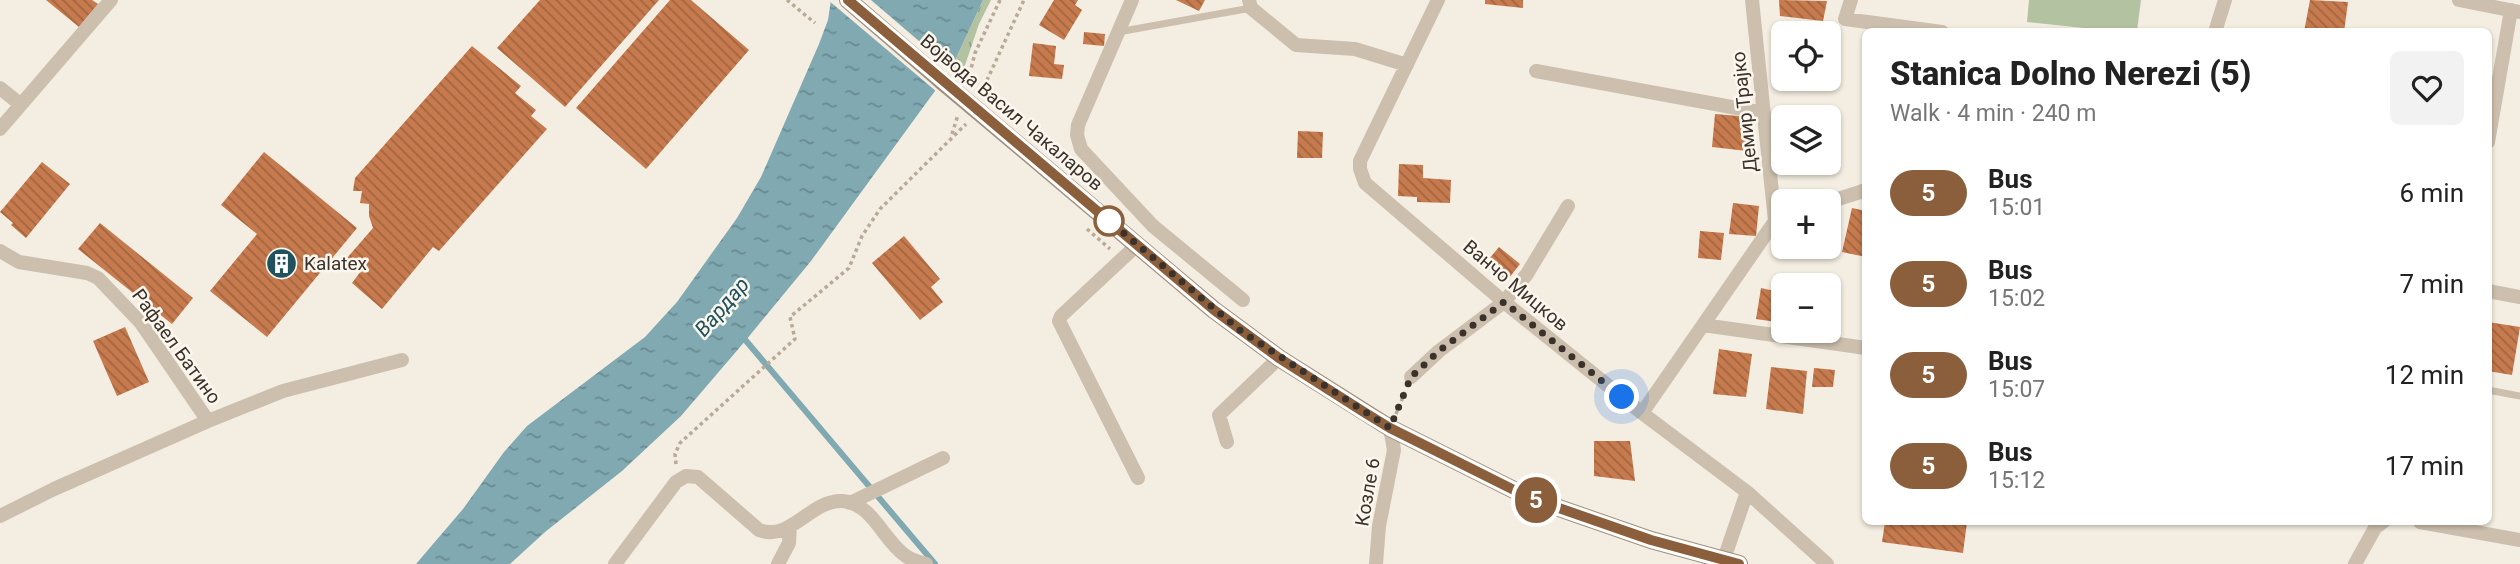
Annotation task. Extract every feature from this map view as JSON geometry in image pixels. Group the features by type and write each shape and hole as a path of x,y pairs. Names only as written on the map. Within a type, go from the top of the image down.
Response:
{"street":[{"path":"0,129 111,0"},
{"name":"Војвода Васил Чакаларов","path":"848,0 1214,310 1279,358 1390,428 1530,498 1651,540 1731,562"},
{"path":"1132,0 1078,125 1077,135 1081,149 1153,226 1243,300"},
{"name":"Ванчо Мицков","path":"1438,0 1360,161 1366,183 1504,302 1746,492 1827,564"},
{"name":"Демир Трајко","path":"1752,0 1775,189"},
{"path":"1851,0 1845,19 1912,28"},
{"path":"2216,28 2225,0"},
{"path":"2459,0 2516,11 2492,123"},
{"path":"1250,4 1296,45 1355,48 1407,65"},
{"path":"1536,71 1764,113"},
{"path":"0,88 20,104"},
{"path":"1841,198 1862,191"},
{"path":"1411,377 1439,351 1504,302 1527,274 1568,206"},
{"name":"Демир Трајко","path":"1642,413 1771,230"},
{"path":"1137,245 1062,314 1059,321 1138,478"},
{"name":"Рафаел Батино","path":"0,251 19,262 87,273 98,278 141,324 208,421"},
{"path":"2492,292 2520,297"},
{"path":"1703,325 1862,347"},
{"path":"1227,442 1219,415 1279,358"},
{"name":"Рафаел Батино","path":"0,516 54,489 283,391 402,360"},
{"name":"Козле 6","path":"1376,564 1379,526 1394,450 1390,428"},
{"path":"850,503 943,458"},
{"path":"615,564 676,482 686,476 698,477 759,530 778,533 809,512 831,503 850,503 864,510 905,556 926,564"},
{"path":"1731,562 1746,492"},
{"path":"2355,564 2379,525"},
{"path":"2438,525 2520,540"},
{"path":"778,564 789,543 790,526"}],"lane":[{"path":"1118,32 1250,4"},
{"path":"2492,391 2520,396"}],"path":[{"path":"787,0 815,23"},
{"path":"975,53 1000,0"},
{"path":"985,87 1024,0"},
{"path":"686,476 676,463 675,454 680,443 795,339 790,317 849,268 862,236 880,209 952,136"},
{"path":"1390,428 1411,377"}],"green space":[{"path":"983,0 991,0 979,24 961,77 951,69"},
{"path":"2029,0 2141,0 2137,28 2084,28 2027,22"}],"water":[{"name":"Вардар","path":"831,0 983,0 951,69 811,261 681,416 622,471 545,532 510,564 416,564 463,509 504,452 527,426 645,337 677,302 737,218 761,177 819,44 828,20"}],"pier":[{"path":"828,0 871,0 954,71 937,92"}],"building":[{"path":"46,0 92,0 98,4 79,27"},
{"path":"540,0 659,0 565,107 497,48"},
{"path":"670,0 691,0 749,50 646,169 576,108"},
{"path":"1054,0 1078,0 1075,5 1082,10 1064,40 1039,25"},
{"path":"1176,0 1205,0 1199,11"},
{"path":"1485,0 1523,0 1523,8 1485,4"},
{"path":"1779,0 1827,1 1823,21 1780,16"},
{"path":"2310,0 2348,2 2345,28 2305,28"},
{"path":"1084,32 1105,34 1104,46 1083,44"},
{"path":"1033,43 1056,46 1054,64 1064,65 1062,79 1029,76"},
{"path":"472,46 521,86 515,93 536,110 531,116 547,129 439,251 433,247 382,309 352,283 361,271 347,258 373,228 369,204 360,203 362,191 353,191 355,178"},
{"path":"1715,114 1750,117 1747,151 1712,147"},
{"path":"1298,131 1323,132 1322,158 1297,158"},
{"name":"Kalatex","path":"264,152 357,228 267,337 210,291 257,234 221,205"},
{"path":"42,162 70,184 26,238 0,212"},
{"path":"1399,164 1423,165 1423,178 1451,180 1450,203 1417,202 1417,197 1398,196"},
{"path":"1733,203 1759,206 1756,236 1729,234"},
{"path":"1852,208 1862,210 1862,256 1842,252"},
{"path":"100,223 193,298 172,324 78,249"},
{"path":"1700,231 1724,233 1721,260 1698,258"},
{"path":"904,236 940,279 931,287 943,302 920,320 872,263"},
{"path":"1499,247 1520,264 1505,283 1484,265"},
{"path":"1761,288 1771,290 1771,321 1756,319"},
{"path":"2492,323 2520,327 2512,375 2492,372"},
{"path":"125,327 149,382 117,396 93,341"},
{"path":"1719,349 1752,354 1746,397 1713,394"},
{"path":"1771,367 1807,371 1803,414 1766,409"},
{"path":"1814,368 1835,370 1833,387 1812,387"},
{"path":"1594,441 1630,441 1635,481 1594,476"},
{"path":"1885,525 1967,525 1963,553 1882,542"}],"waterway":[{"path":"742,336 935,564"}],"bus line":[{"name":"5","path":"848,0 1214,310 1279,358 1367,414 1530,498 1651,540 1739,564"}],"place":[{"name":"Kalatex","path":"281,263"}],"route":[{"path":"1109,221 1102,215 1241,331 1390,428 1411,377 1439,351 1504,302 1622,397"}]}
